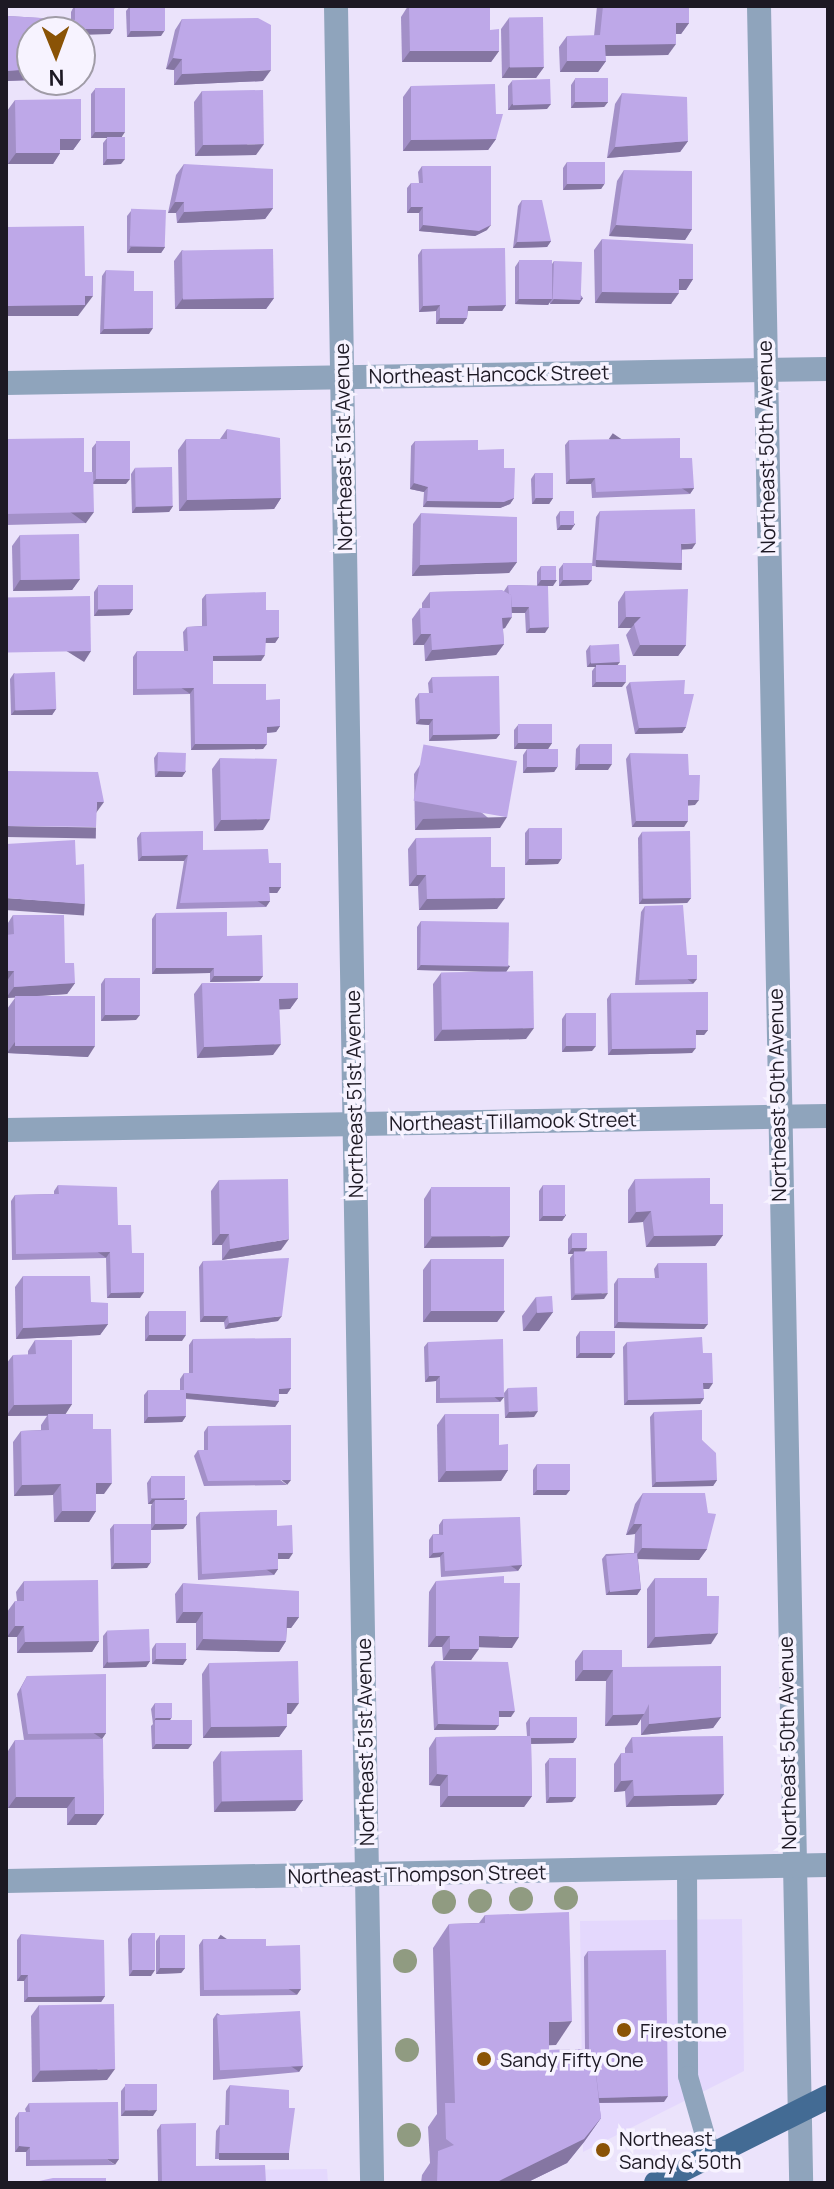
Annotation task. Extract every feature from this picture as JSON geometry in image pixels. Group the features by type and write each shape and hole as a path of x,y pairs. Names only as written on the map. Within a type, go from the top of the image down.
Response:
{"main road":[{"path":"656,2183 828,2097"}],"street":[{"name":"Northeast 51st Avenue","path":"336,6 372,2183"},
{"name":"Northeast 50th Avenue","path":"759,6 789,1866 801,2183"},
{"name":"Northeast Hancock Street","path":"6,383 828,369"},
{"name":"Northeast Tillamook Street","path":"6,1130 828,1116"},
{"name":"Northeast Thompson Street","path":"6,1881 828,1865"}],"lane":[{"path":"687,1868 688,2076 711,2156"}],"shaded area":[{"path":"742,1919 744,2071 583,2152 580,1921"},
{"path":"327,2169 328,2183 158,2183 158,2171"}],"building":[{"path":"75,6 114,6 114,29 96,29 96,16 75,16"},
{"path":"130,6 165,6 165,31 130,31"},
{"path":"409,6 490,6 490,30 499,29 499,51 410,51"},
{"path":"603,6 689,6 689,23 676,23 676,44 605,45 606,61 567,61 567,36 600,35"},
{"path":"8,16 16,16 16,70 7,71"},
{"path":"543,17 544,67 510,68 509,18"},
{"path":"258,18 271,25 271,70 182,74 182,59 173,58 182,19"},
{"path":"575,78 608,78 608,102 575,102"},
{"path":"550,79 551,104 513,105 512,80"},
{"path":"495,84 496,114 503,114 496,139 411,140 411,86"},
{"path":"96,88 125,88 125,132 95,132"},
{"path":"263,90 264,144 203,145 202,91"},
{"path":"622,93 687,97 688,141 615,147"},
{"path":"81,99 81,139 60,139 60,153 16,153 15,100"},
{"path":"107,137 125,137 125,159 107,159"},
{"path":"567,162 605,162 605,184 567,184"},
{"path":"184,164 273,169 273,208 184,212 184,202 175,202"},
{"path":"422,166 491,166 491,225 479,231 423,225 423,207 411,207 411,183 423,183"},
{"path":"624,170 692,171 692,229 616,225"},
{"path":"522,200 542,200 551,241 517,242"},
{"path":"131,209 166,210 165,247 130,246"},
{"path":"84,226 85,276 93,276 93,296 85,296 85,305 6,306 6,227"},
{"path":"602,239 693,244 693,279 679,279 679,293 602,292"},
{"path":"505,248 506,305 468,306 467,318 440,318 440,305 423,306 422,249"},
{"path":"273,249 274,298 183,300 182,251"},
{"path":"519,260 552,260 552,299 519,299"},
{"path":"554,261 582,262 581,300 553,299"},
{"path":"106,270 134,271 134,291 153,291 153,328 104,329"},
{"path":"227,429 280,438 281,498 187,500 186,439 227,439"},
{"path":"84,438 84,472 93,472 94,512 6,514 6,439"},
{"path":"680,438 680,458 692,458 694,488 596,492 595,478 570,479 569,440"},
{"path":"478,440 478,450 504,449 504,468 515,468 514,498 504,502 427,501 428,487 414,483 415,441"},
{"path":"96,441 130,441 130,479 96,479"},
{"path":"172,467 173,506 136,507 135,468"},
{"path":"535,473 553,473 553,498 535,498"},
{"path":"695,509 696,543 681,544 682,563 596,560 600,511"},
{"path":"560,511 574,511 574,525 560,525"},
{"path":"421,513 517,517 517,562 420,565"},
{"path":"79,534 80,579 21,580 20,535"},
{"path":"563,563 592,563 592,580 563,580"},
{"path":"541,566 556,566 556,580 541,580"},
{"path":"98,585 133,585 133,609 98,609"},
{"path":"508,585 548,586 549,627 530,628 529,607 512,607"},
{"path":"688,589 686,645 640,645 634,624 641,617 626,617 625,591"},
{"path":"502,590 511,595 512,617 502,618 504,644 432,650 431,634 421,634 420,608 430,608 430,592"},
{"path":"266,592 266,610 279,610 279,637 266,638 265,655 213,656 213,684 266,684 266,700 280,699 280,726 267,727 267,744 195,744 194,688 137,689 137,651 188,651 187,627 207,626 206,594"},
{"path":"90,596 91,651 7,652 6,597"},
{"path":"619,644 620,662 591,663 590,646"},
{"path":"596,665 626,665 626,682 596,682"},
{"path":"55,672 56,709 15,710 14,673"},
{"path":"499,676 500,734 433,735 433,719 420,719 419,693 433,693 432,677"},
{"path":"685,680 684,694 694,694 686,727 639,728 630,682"},
{"path":"518,724 552,724 552,743 518,743"},
{"path":"580,744 612,744 612,764 580,764"},
{"path":"423,745 517,761 507,817 414,801"},
{"path":"527,749 558,749 558,767 527,767"},
{"path":"158,752 186,753 185,772 157,771"},
{"path":"630,753 688,754 689,775 700,775 699,800 688,800 688,821 636,821"},
{"path":"220,758 277,759 270,819 221,820"},
{"path":"6,771 98,772 104,802 97,802 96,827 6,826"},
{"path":"529,828 562,828 562,859 529,859"},
{"path":"203,831 203,850 268,849 269,863 281,863 281,887 269,887 270,901 180,903 188,855 142,856 141,832"},
{"path":"690,831 691,898 643,899 642,832"},
{"path":"491,837 491,867 505,867 505,898 427,899 426,875 417,875 416,838"},
{"path":"75,840 76,865 84,864 85,904 6,898 6,844"},
{"path":"683,905 687,955 697,955 697,979 639,980 645,906"},
{"path":"227,912 227,936 262,935 263,976 214,976 214,968 156,968 156,913"},
{"path":"13,915 64,915 65,963 74,963 75,983 14,987 14,971 6,971 6,935 14,934"},
{"path":"421,921 509,923 508,967 420,965"},
{"path":"533,971 534,1028 442,1030 441,973"},
{"path":"105,978 140,978 140,1015 105,1015"},
{"path":"202,983 298,983 298,998 279,999 281,1044 204,1047"},
{"path":"708,992 708,1030 696,1030 696,1048 612,1049 611,993"},
{"path":"15,996 95,996 95,1046 15,1046"},
{"path":"566,1013 596,1013 596,1046 566,1046"},
{"path":"710,1178 710,1204 723,1204 723,1235 654,1236 651,1211 636,1212 635,1179"},
{"path":"288,1179 289,1239 230,1249 229,1234 220,1234 219,1180"},
{"path":"58,1185 117,1187 118,1225 131,1225 132,1253 144,1253 144,1292 111,1293 110,1252 16,1254 15,1195 59,1194"},
{"path":"543,1185 565,1185 565,1216 543,1216"},
{"path":"431,1187 510,1187 510,1236 431,1236"},
{"path":"572,1233 587,1233 587,1248 572,1248"},
{"path":"607,1251 608,1293 575,1294 574,1252"},
{"path":"289,1258 282,1316 229,1323 228,1316 204,1316 203,1261"},
{"path":"431,1259 504,1259 504,1311 431,1311"},
{"path":"658,1263 707,1263 708,1324 618,1322 618,1278 659,1278"},
{"path":"23,1276 90,1276 91,1302 108,1303 108,1324 23,1328"},
{"path":"552,1296 553,1312 537,1313 536,1297"},
{"path":"149,1311 186,1311 186,1335 149,1335"},
{"path":"580,1331 615,1331 615,1353 580,1353"},
{"path":"702,1337 703,1353 712,1353 713,1383 703,1383 704,1398 628,1400 627,1342"},
{"path":"291,1338 291,1388 279,1389 279,1401 186,1393 186,1416 148,1417 148,1390 184,1390 184,1373 193,1373 193,1339"},
{"path":"503,1339 504,1397 440,1398 440,1376 429,1376 428,1342"},
{"path":"35,1340 72,1340 72,1404 14,1405 13,1355 36,1354"},
{"path":"537,1387 538,1411 509,1412 508,1388"},
{"path":"702,1410 702,1440 716,1453 717,1480 656,1482 654,1412"},
{"path":"48,1414 93,1414 93,1429 111,1429 112,1483 96,1483 96,1511 62,1511 61,1484 22,1485 21,1431 49,1430"},
{"path":"445,1414 499,1414 499,1445 508,1444 508,1470 446,1471"},
{"path":"291,1425 291,1480 208,1481 198,1450 208,1450 208,1426"},
{"path":"537,1464 570,1464 570,1490 537,1490"},
{"path":"151,1476 185,1476 185,1498 151,1498"},
{"path":"643,1493 705,1493 708,1513 716,1514 707,1549 642,1548 642,1524 634,1524"},
{"path":"155,1500 187,1500 187,1524 155,1524"},
{"path":"277,1510 277,1526 292,1525 293,1553 278,1553 278,1569 202,1574 200,1512"},
{"path":"520,1517 522,1565 445,1571 444,1552 433,1553 433,1534 443,1535 443,1519"},
{"path":"114,1524 151,1524 151,1563 114,1563"},
{"path":"637,1553 641,1589 610,1592 606,1556"},
{"path":"504,1576 504,1583 520,1583 519,1637 479,1636 479,1649 450,1649 450,1636 436,1636 436,1581"},
{"path":"655,1578 707,1578 707,1596 719,1596 718,1633 655,1637"},
{"path":"98,1580 99,1641 25,1642 24,1626 15,1626 15,1601 24,1601 24,1581"},
{"path":"183,1583 299,1591 299,1617 287,1617 286,1641 203,1639 203,1612 183,1612"},
{"path":"149,1629 150,1661 108,1662 107,1630"},
{"path":"156,1643 186,1643 186,1659 156,1659"},
{"path":"583,1650 622,1650 622,1667 721,1666 721,1717 649,1724 649,1704 644,1714 613,1715 613,1670 583,1670"},
{"path":"298,1661 299,1703 287,1703 287,1726 211,1727 209,1663"},
{"path":"435,1661 508,1662 515,1711 499,1711 499,1725 438,1724"},
{"path":"106,1674 106,1733 28,1734 21,1688 27,1676"},
{"path":"155,1703 172,1703 172,1718 155,1718"},
{"path":"530,1717 577,1717 577,1738 530,1738"},
{"path":"155,1720 192,1720 192,1744 155,1744"},
{"path":"531,1736 532,1796 448,1796 448,1775 437,1774 436,1737"},
{"path":"723,1736 724,1794 634,1796 633,1780 621,1781 621,1753 633,1753 632,1737"},
{"path":"103,1739 104,1814 75,1814 75,1797 16,1797 15,1740"},
{"path":"302,1750 303,1800 222,1801 221,1751"},
{"path":"549,1758 576,1758 576,1797 549,1797"},
{"name":"Sandy Fifty One","path":"569,1912 572,2021 549,2022 549,2050 593,2049 601,2118 584,2139 495,2183 437,2183 438,2151 454,2145 446,2139 445,2103 455,2103 449,1924 485,1923 485,1915"},
{"path":"132,1933 155,1933 155,1970 132,1970"},
{"path":"21,1934 104,1940 105,1996 28,1997 28,1975 21,1975"},
{"path":"160,1935 185,1935 185,1968 160,1968"},
{"path":"203,1939 266,1939 266,1946 300,1945 301,1989 204,1990"},
{"name":"Firestone","path":"666,1950 668,2096 599,2098 593,2049 589,2049 588,1951"},
{"path":"114,2004 115,2069 40,2070 39,2005"},
{"path":"300,2011 303,2066 220,2070 217,2015"},
{"path":"125,2084 157,2084 157,2110 125,2110"},
{"path":"230,2085 289,2090 289,2108 295,2108 289,2153 219,2153 220,2125 229,2125"},
{"path":"118,2102 119,2159 30,2160 30,2147 19,2146 19,2112 30,2112 29,2103"},
{"path":"196,2123 196,2166 265,2165 266,2183 162,2183 161,2124"},
{"path":"53,2178 106,2178 106,2183 30,2183"}],"place":[{"name":"Firestone","path":"624,2030"},
{"name":"Sandy Fifty One","path":"484,2059"},
{"name":"Northeast Sandy & 50th","path":"603,2150"}]}
